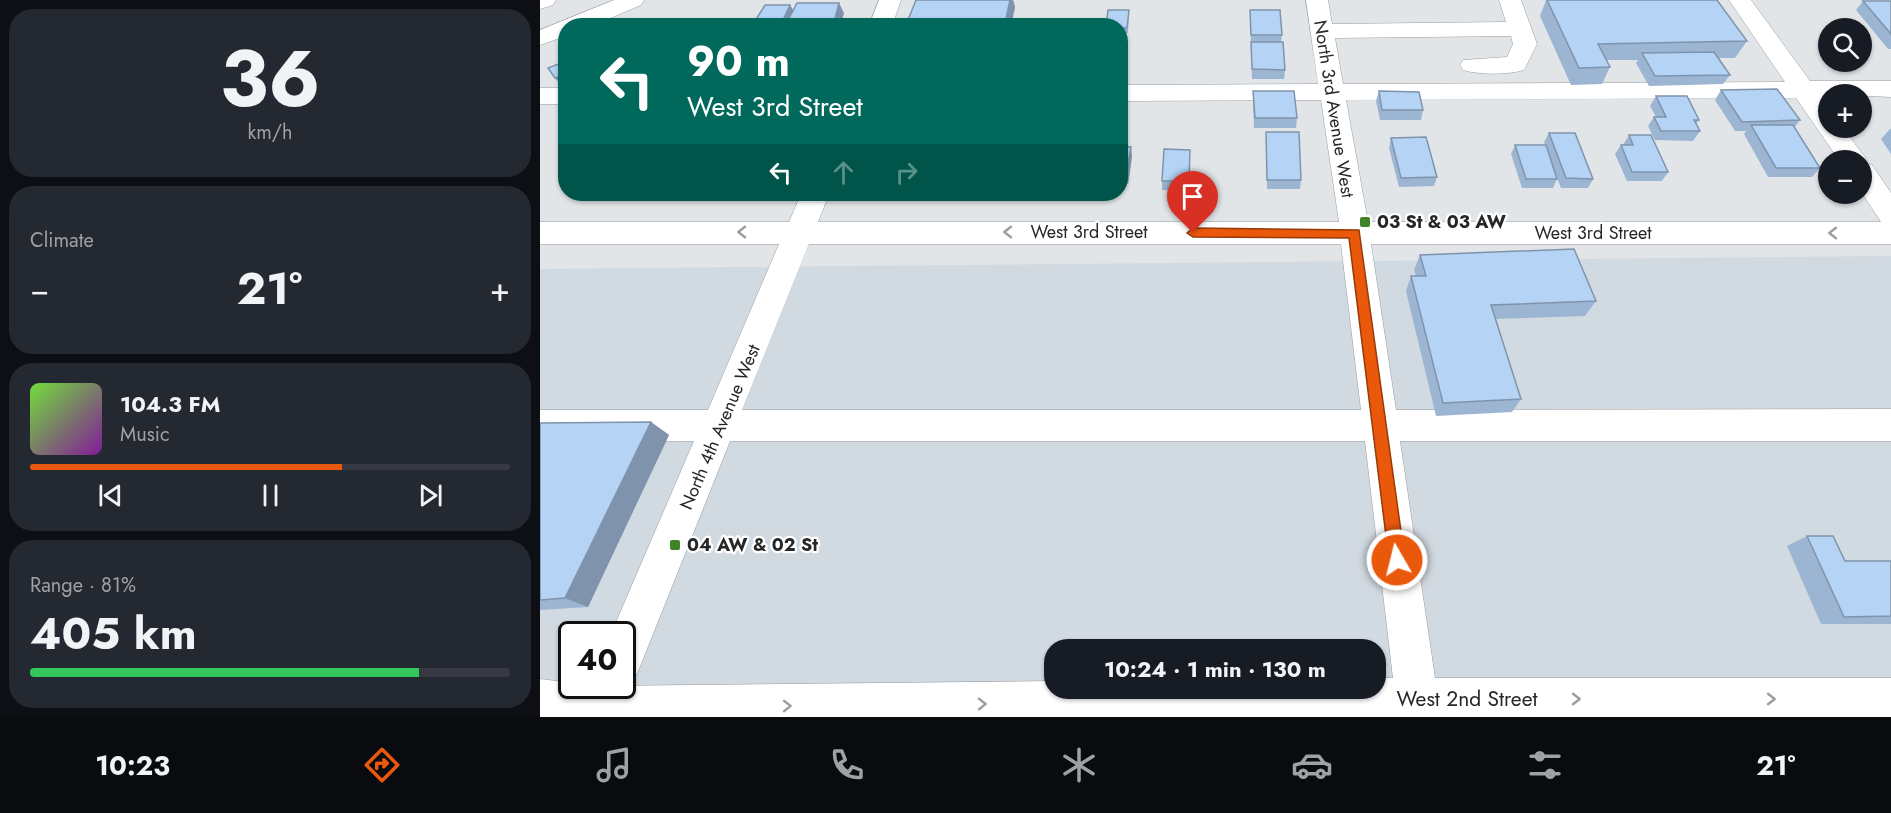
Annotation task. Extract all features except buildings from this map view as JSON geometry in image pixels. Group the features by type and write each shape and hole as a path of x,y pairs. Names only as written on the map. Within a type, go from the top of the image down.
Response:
{"main road":[{"path":"540,2 545,0"},
{"path":"590,18 633,0"},
{"path":"883,18 890,0"},
{"path":"1472,65 1515,65 1525,44 1510,0"},
{"path":"1740,0 1818,110"},
{"path":"1319,15 1520,29"},
{"name":"North 3rd Avenue West","path":"1319,15 1354,234 1418,708"},
{"path":"540,38 558,31"},
{"path":"1128,93 1331,90 1891,89"},
{"path":"540,96 558,96"},
{"path":"1872,187 1891,215"},
{"name":"North 4th Avenue West","path":"636,626 812,201"},
{"name":"West 3rd Street","path":"540,233 801,231 1354,234 1891,233"},
{"path":"540,426 1891,425"},
{"name":"West 2nd Street","path":"540,700 604,704 1418,708 1891,699"}],"shaded area":[{"path":"1891,256 1891,717 540,717 540,269"}],"place":[{"name":"03 St & 03 AW","path":"1365,222"},
{"name":"04 AW & 02 St","path":"675,545"}],"route":[{"path":"1193,233 1354,234 1397,560"}]}
